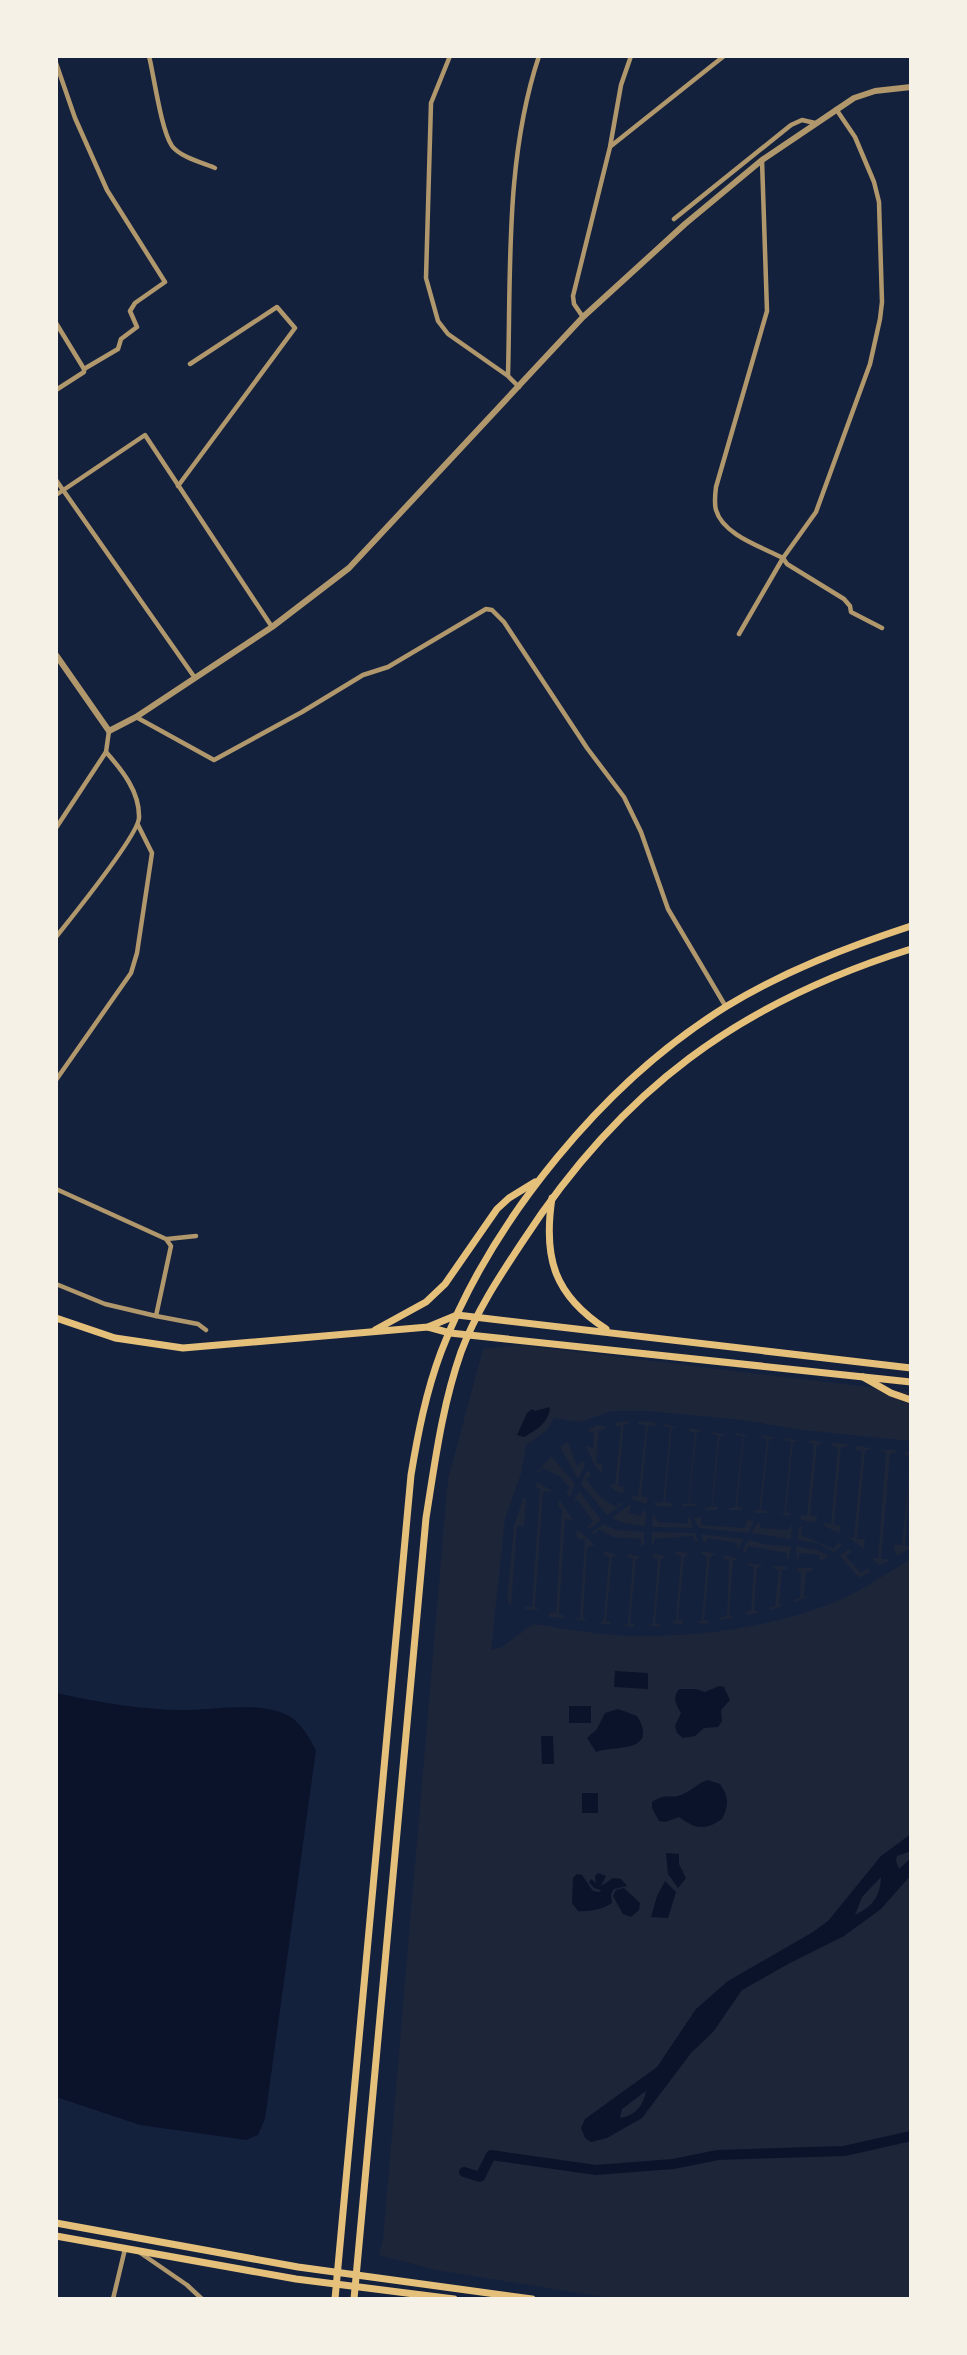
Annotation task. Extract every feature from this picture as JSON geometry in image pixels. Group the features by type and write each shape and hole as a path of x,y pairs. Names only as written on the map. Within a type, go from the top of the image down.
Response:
{"main road":[{"path":"335,2299 411,1475 423,1410 457,1315 502,1233 539,1180 637,1075 726,1007 821,958 911,926"},
{"path":"354,2299 426,1518 445,1409 469,1334 499,1278 553,1195 612,1125 660,1080 723,1034 801,990 911,949"},
{"path":"370,1333 426,1302 445,1284 496,1209 539,1180"},
{"path":"553,1195 550,1243 552,1264 558,1282 582,1312 609,1331"},
{"path":"56,1318 115,1338 171,1347 218,1346 428,1327 457,1315 911,1368"},
{"path":"428,1327 450,1333 911,1382"},
{"path":"862,1376 891,1394 911,1400"},
{"path":"372,1774 382,1774"},
{"path":"56,2223 298,2267 532,2299"},
{"path":"56,2236 296,2279 454,2299"}],"street":[{"path":"149,56 161,113 172,146 179,152 215,168"},
{"path":"450,56 431,103 426,278 439,321 448,334 508,376 519,387"},
{"path":"508,376 515,164 530,83 539,56"},
{"path":"583,317 574,304 573,296 610,147 621,85 631,56"},
{"path":"610,147 724,56"},
{"path":"56,63 75,118 107,190 165,282 135,303 130,311 136,327 121,339 118,349 56,390"},
{"path":"109,731 136,717 272,627 349,568 583,317 685,224 762,160 854,98 875,91 911,87"},
{"path":"739,634 783,558 816,512 870,364 881,310 877,192 855,137 836,108"},
{"path":"674,219 791,125 802,120 815,123"},
{"path":"762,160 767,311 716,487 715,507 719,517 736,533 783,558 787,564 844,599 851,612 882,628"},
{"path":"178,486 295,328 277,307 190,364"},
{"path":"56,323 84,369"},
{"path":"56,495 145,435 272,627"},
{"path":"56,480 195,678"},
{"path":"136,717 214,760 363,675 388,667 486,609 492,610 504,622 587,748 624,797 641,832 668,909 726,1007"},
{"path":"56,655 109,731 106,752 56,828"},
{"path":"56,937 107,871 138,825 136,797 124,773 106,752"},
{"path":"56,1080 131,973 137,953 152,853 138,825"},
{"path":"56,1189 166,1239 171,1246 170,1259 156,1316"},
{"path":"166,1239 196,1236"},
{"path":"56,1284 106,1304 198,1324 206,1330"},
{"path":"113,2299 125,2249"},
{"path":"137,2251 187,2284 202,2299"}],"shaded area":[{"path":"519,1345 911,1392 911,1441 649,1411 612,1411 580,1422 554,1418 546,1431 526,1445 521,1474 505,1519 491,1650 502,1647 533,1624 602,1634 644,1636 694,1634 770,1622 842,1599 911,1559 911,2298 616,2299 436,2270 379,2255 383,2240 448,1479 483,1349"},
{"path":"550,1407 545,1421 538,1428 524,1437 517,1435 527,1413 532,1409 535,1411"},
{"path":"640,1421 654,1422 656,1426 648,1425 641,1496 648,1498 646,1504 632,1499 631,1496 638,1497 646,1425 637,1424"},
{"path":"614,1423 630,1423 624,1425 618,1486 624,1487 623,1494 615,1491 609,1484 615,1485 621,1426"},
{"path":"665,1424 678,1428 672,1428 665,1502 673,1504 670,1507 656,1506 654,1502 663,1503 670,1428 663,1426"},
{"path":"597,1425 605,1426 606,1429 599,1430 596,1463 602,1464 602,1474 595,1466 586,1446 593,1448 594,1433 587,1431"},
{"path":"689,1428 704,1431 697,1432 689,1503 696,1504 683,1506 681,1504 688,1504 695,1433 689,1431"},
{"path":"712,1432 727,1435 720,1436 712,1507 718,1507 717,1510 706,1510 704,1508 711,1507 718,1436"},
{"path":"736,1433 751,1436 744,1436 737,1507 743,1508 730,1510 729,1508 735,1508 743,1436"},
{"path":"761,1435 775,1438 769,1439 761,1510 767,1511 755,1513 753,1511 759,1510 767,1439"},
{"path":"785,1438 800,1441 793,1442 786,1513 791,1513 790,1516 778,1514 784,1513 791,1442"},
{"path":"812,1440 824,1443 817,1445 810,1515 818,1517 815,1522 801,1520 800,1516 807,1515 814,1444 807,1442"},
{"path":"568,1442 577,1466 583,1461 585,1465 578,1479 560,1447"},
{"path":"833,1443 847,1444 847,1447 841,1447 834,1525 841,1526 839,1533 824,1526 824,1523 831,1524 838,1448 832,1446"},
{"path":"854,1448 872,1448 865,1451 857,1539 865,1539 864,1549 848,1537 854,1538 862,1451"},
{"path":"880,1450 897,1452 890,1454 881,1559 888,1559 888,1562 879,1565 871,1558 878,1558 886,1453"},
{"path":"551,1456 575,1484 570,1497 566,1493 570,1488 559,1476 542,1468 539,1474 537,1472"},
{"path":"910,1463 905,1545 911,1548 897,1556 893,1545 902,1545"},
{"path":"587,1470 591,1475 586,1479 599,1496 616,1507 621,1502 623,1504 607,1515 581,1484"},
{"path":"537,1482 551,1490 543,1491 535,1607 540,1611 525,1609 532,1607 540,1489 536,1487"},
{"path":"579,1491 601,1520 589,1529 587,1527 593,1522 578,1500 573,1503"},
{"path":"523,1498 526,1498 524,1526 517,1526 511,1607 507,1599 514,1526"},
{"path":"559,1499 573,1520 565,1519 559,1614 564,1618 549,1617 549,1613 556,1612 562,1509 558,1506"},
{"path":"629,1505 629,1513 641,1516 643,1510 646,1512 645,1526 623,1523 612,1518"},
{"path":"653,1513 659,1522 688,1524 687,1518 690,1517 693,1528 652,1527"},
{"path":"701,1517 701,1525 745,1528 747,1520 754,1521 748,1533 699,1528 694,1518"},
{"path":"759,1521 761,1528 788,1530 792,1524 791,1539 751,1533"},
{"path":"604,1524 616,1530 644,1532 644,1545 641,1546 641,1539 613,1537 599,1529 594,1535 592,1532"},
{"path":"799,1526 802,1526 801,1535 834,1549 839,1542 842,1545 834,1552 817,1543 798,1540"},
{"path":"578,1530 595,1545 587,1548 583,1618 588,1622 572,1618 580,1618 585,1539 579,1539 576,1535"},
{"path":"652,1532 695,1533 698,1542 693,1536 654,1539 652,1544"},
{"path":"701,1534 744,1539 737,1550 737,1543 708,1538 704,1544"},
{"path":"749,1540 791,1547 789,1559 787,1553 748,1546 746,1552 743,1552"},
{"path":"796,1546 817,1550 829,1556 819,1562 820,1555 799,1553 797,1559"},
{"path":"849,1549 852,1552 846,1556 861,1573 868,1568 870,1572 859,1578 840,1556"},
{"path":"605,1551 618,1555 612,1557 606,1621 611,1622 610,1625 599,1623 604,1620 609,1557 603,1554"},
{"path":"676,1551 690,1554 684,1557 678,1620 683,1621 682,1625 671,1623 676,1620 681,1556 675,1554"},
{"path":"702,1551 716,1554 710,1557 704,1620 709,1621 708,1624 697,1623 702,1620 707,1556 701,1554"},
{"path":"654,1553 667,1557 661,1559 655,1623 660,1624 659,1627 648,1625 653,1623 658,1559 652,1556"},
{"path":"725,1555 739,1559 733,1561 729,1615 734,1618 720,1620 719,1618 727,1616 729,1561 723,1558"},
{"path":"627,1556 642,1557 636,1559 630,1623 635,1624 634,1627 623,1626 628,1623 633,1559"},
{"path":"747,1563 764,1565 757,1568 754,1610 760,1612 750,1615 743,1613 751,1610 754,1567"},
{"path":"787,1567 782,1570 779,1604 785,1605 771,1610 769,1607 775,1606 779,1570 772,1568"},
{"path":"812,1568 813,1571 806,1572 804,1596 810,1596 795,1602 794,1600 800,1598 801,1572 796,1570"},
{"path":"615,1671 648,1673 648,1689 614,1687"},
{"path":"719,1686 724,1687 730,1700 721,1710 722,1721 718,1727 704,1728 695,1736 683,1738 677,1733 675,1726 681,1713 675,1699 679,1689 705,1692"},
{"path":"56,1693 152,1709 268,1709 287,1715 297,1722 316,1750 265,2119 258,2135 246,2140 140,2125 56,2097"},
{"path":"569,1706 591,1706 591,1723 569,1723"},
{"path":"618,1709 637,1716 643,1728 643,1737 632,1746 596,1752 587,1738 597,1729 605,1713"},
{"path":"541,1736 553,1736 554,1764 542,1764"},
{"path":"708,1780 720,1784 725,1793 727,1805 722,1819 705,1827 690,1824 679,1817 665,1822 659,1821 652,1802 681,1795"},
{"path":"582,1793 598,1793 598,1813 582,1813"},
{"path":"911,1834 911,1851 897,1856 896,1861 899,1869 911,1858 911,1875 881,1909 844,1936 742,1990 713,2032 691,2053 642,2118 607,2138 591,2142 585,2138 581,2128 585,2119 657,2067 696,2009 728,1981 828,1921 881,1856","holes":["881,1877 874,1900 855,1915 862,1897","646,2091 638,2109 620,2118 622,2109"]},
{"path":"666,1853 679,1854 679,1864 686,1878 678,1888 668,1874"},
{"path":"598,1873 606,1876 601,1886 613,1878 621,1879 627,1886 614,1889 611,1894 612,1903 609,1905 596,1910 578,1911 572,1903 573,1878 577,1874 582,1875 593,1891 600,1892 601,1890 594,1888 589,1882 591,1879 596,1883 595,1876"},
{"path":"665,1881 676,1892 668,1918 651,1917 657,1896"},
{"path":"624,1888 640,1903 639,1910 631,1917 623,1914 613,1896 616,1890"}],"waterway":[{"path":"464,2172 480,2177 491,2155 596,2170 673,2164 718,2155 844,2151 911,2136"}]}
